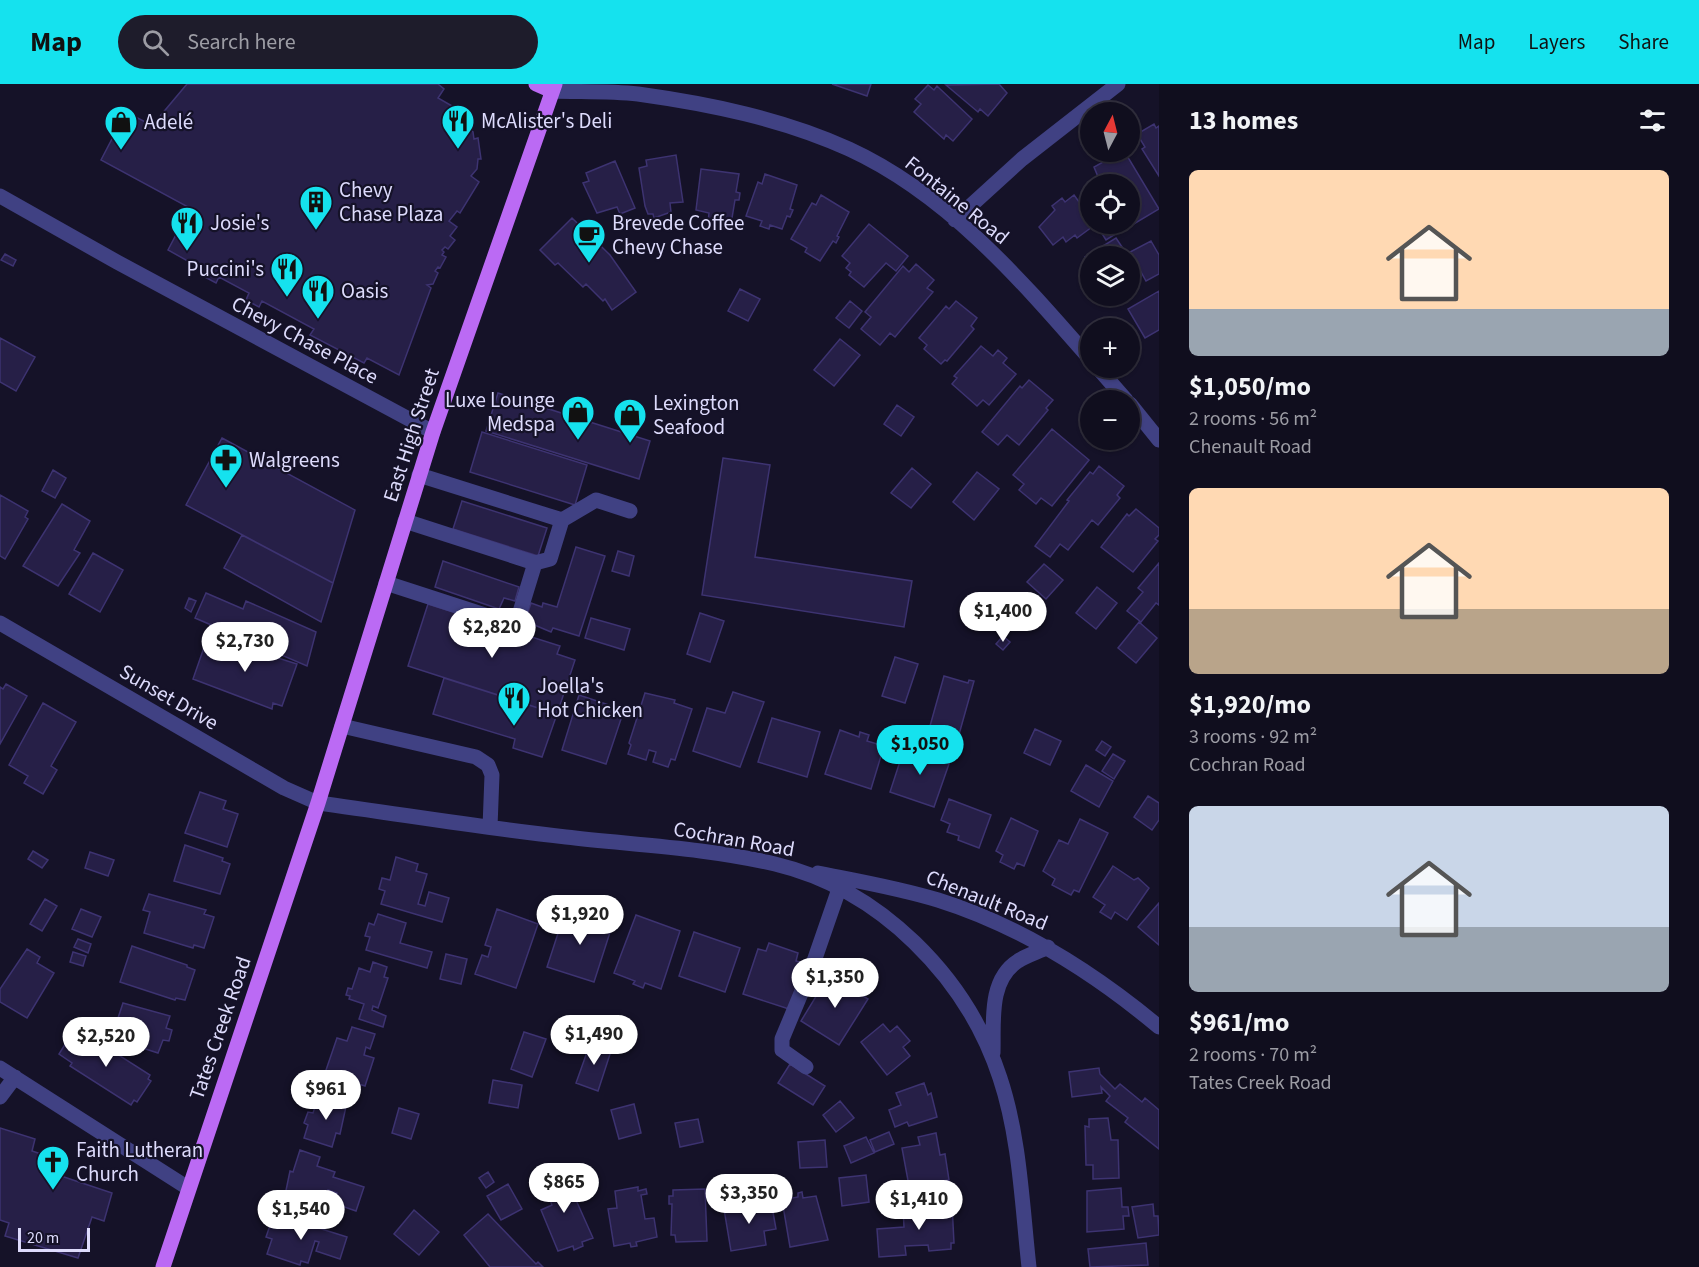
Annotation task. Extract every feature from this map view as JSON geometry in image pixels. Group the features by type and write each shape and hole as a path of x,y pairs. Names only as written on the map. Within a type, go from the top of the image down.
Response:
{"main road":[{"path":"536,84 553,88"},
{"name":"East High Street","path":"318,803 432,432 553,88"},
{"name":"Tates Creek Road","path":"163,1267 318,803"}],"street":[{"path":"955,220 1023,159 1118,84"},
{"name":"Fontaine Road","path":"553,88 636,94 753,116 801,130 850,150 923,194 955,220 994,254 1080,348"},
{"name":"Chevy Chase Place","path":"0,196 126,267 432,432"},
{"path":"1107,378 1117,390"},
{"path":"1140,416 1159,440"},
{"path":"419,476 562,520"},
{"path":"405,521 535,563 550,559 562,520 596,500 630,511"},
{"path":"386,583 516,625 535,563"},
{"name":"Sunset Drive","path":"0,623 284,788 318,803"},
{"path":"342,726 476,757 488,765 492,775 490,827"},
{"name":"Cochran Road","path":"318,803 490,827 694,851 777,865 839,890 891,922 935,964 973,1018 993,1059 1009,1107 1029,1267"},
{"name":"Chenault Road","path":"777,865 939,900 1048,947 1119,994 1159,1027"},
{"path":"806,1067 782,1050 782,1039 812,967 839,890"},
{"path":"993,1059 994,1002 999,984 1016,962 1048,947"},
{"path":"0,1068 189,1188"},
{"path":"0,1097 15,1077"}],"building":[{"name":"Chevy Chase Plaza","path":"187,84 438,84 444,89 438,98 459,110 457,112 465,118 462,123 473,132 474,139 478,138 481,159 478,159 477,169 471,176 479,182 460,213 457,211 449,221 457,227 450,236 455,240 448,249 445,247 442,250 444,252 442,255 446,257 440,268 438,267 435,271 438,273 433,284 427,285 431,288 399,375 367,358 364,363 310,335 314,329 262,301 259,307 246,300 249,293 219,277 216,283 201,275 204,270 168,250 190,208 101,160 126,112 155,127 161,115"},
{"path":"832,84 871,84 867,96"},
{"path":"999,84 1007,93 988,116 980,109 978,112 946,85"},
{"path":"928,85 934,90 937,86 972,119 953,141 946,135 944,139 914,112 921,104 915,99"},
{"path":"1154,124 1156,128 1159,126 1159,176 1142,149 1145,147 1140,139 1140,132"},
{"path":"676,155 683,202 670,203 671,212 654,218 653,214 648,214 645,206 639,168 647,166 646,160"},
{"path":"615,161 635,208 620,214 617,207 597,213 583,183 589,181 586,173"},
{"path":"1103,162 1131,162 1138,174 1097,174 1094,167"},
{"path":"701,169 739,174 736,192 740,193 739,200 735,200 732,218 728,218 727,225 708,222 709,213 696,210"},
{"path":"765,174 797,185 790,209 793,210 790,217 787,216 782,229 770,225 769,229 760,226 762,221 746,216 758,182 762,184"},
{"path":"1140,177 1159,209 1140,220"},
{"path":"821,195 849,212 836,243 833,241 820,261 805,252 807,248 791,239 812,203 816,205"},
{"path":"1074,195 1080,203 1080,234 1082,234 1077,238 1075,235 1066,242 1063,237 1053,245 1039,227 1055,210 1052,206 1062,198 1065,202"},
{"path":"572,218 610,255 636,292 612,310 605,299 603,301 586,284 583,287 558,263 555,265 540,250"},
{"path":"869,224 908,256 896,271 886,263 864,287 849,275 851,272 846,268 850,263 842,256"},
{"path":"1102,234 1115,234 1106,240"},
{"path":"1116,238 1121,246 1103,246"},
{"path":"1151,241 1159,255 1159,274 1146,281 1140,270 1140,247"},
{"path":"5,254 16,260 13,266 1,260"},
{"path":"916,264 934,280 927,288 933,292 895,337 890,333 880,345 861,329 871,317 865,312 903,266 909,272"},
{"path":"740,289 760,299 748,321 728,311"},
{"path":"1159,291 1159,330 1145,338 1140,329 1140,318 1133,318 1128,309 1140,306 1140,302"},
{"path":"850,301 862,311 849,328 836,318"},
{"path":"956,301 977,318 971,326 974,329 947,361 941,364 924,349 927,345 919,338 946,306 949,309"},
{"path":"0,338 35,357 16,391 0,382"},
{"path":"840,339 860,355 834,386 814,370"},
{"path":"981,346 993,356 998,350 1007,358 1003,363 1016,374 989,405 983,400 977,406 952,384 957,378 954,376"},
{"path":"1029,380 1053,400 1046,408 1048,410 1019,445 1007,435 998,445 982,432 1020,386 1022,388"},
{"path":"498,393 650,441 639,479 486,431"},
{"path":"897,405 914,417 901,436 884,424"},
{"path":"1052,429 1089,460 1052,506 1041,498 1036,504 1019,490 1024,484 1013,475"},
{"path":"482,432 587,465 575,505 470,472"},
{"name":"Walgreens","path":"222,438 355,510 333,583 186,505"},
{"path":"723,458 770,465 755,557 912,581 904,627 702,595"},
{"path":"1099,466 1124,486 1117,495 1120,498 1098,525 1092,520 1068,550 1060,544 1050,557 1035,546 1069,501 1067,500 1090,472 1093,474"},
{"path":"912,468 931,484 911,508 891,493"},
{"path":"53,470 66,478 55,498 42,491"},
{"path":"977,472 999,489 974,520 953,502"},
{"path":"0,495 28,511 25,517 28,519 5,559 0,556"},
{"path":"462,501 547,528 538,556 453,529"},
{"path":"62,504 90,521 74,550 80,553 58,586 23,566"},
{"path":"1136,509 1159,528 1159,535 1155,539 1158,541 1133,572 1101,547 1127,514 1129,516"},
{"path":"242,535 333,583 321,622 224,568"},
{"path":"576,547 605,556 579,636 553,628 551,632 525,621 531,603 542,607 543,603 557,607"},
{"path":"618,551 634,556 629,576 612,571"},
{"path":"93,553 123,570 100,612 69,594"},
{"path":"443,561 519,587 515,601 504,598 499,609 435,587"},
{"path":"1159,563 1159,605 1156,603 1141,622 1127,611 1143,592 1138,588"},
{"path":"1044,564 1063,580 1046,599 1027,582"},
{"path":"1097,587 1117,603 1096,629 1076,613"},
{"path":"206,593 243,609 246,601 316,632 307,666 195,618"},
{"path":"189,598 196,601 191,612 185,608"},
{"path":"428,604 560,646 557,654 575,660 557,714 408,666"},
{"path":"700,613 724,621 710,662 687,654"},
{"path":"591,618 630,629 624,650 585,638"},
{"path":"1139,622 1157,638 1136,663 1118,648"},
{"path":"208,636 297,664 282,706 273,703 272,709 193,679"},
{"path":"1003,636 1010,642 1003,650 996,644"},
{"path":"895,657 918,664 905,703 882,696"},
{"path":"944,676 968,683 969,680 974,681 958,738 952,736 953,733 930,726"},
{"name":"Joella's Hot Chicken","path":"444,678 557,714 542,757 513,748 515,739 433,714"},
{"path":"6,684 27,696 0,744 0,687 3,689"},
{"path":"733,692 764,702 740,767 693,751 707,708 725,713"},
{"path":"645,693 675,700 674,703 692,709 675,760 671,759 668,767 653,762 656,752 649,750 646,760 628,754 631,745 629,743"},
{"path":"579,695 624,710 606,764 562,750"},
{"path":"43,703 76,722 51,766 57,770 43,794 24,783 28,776 9,765"},
{"path":"772,718 820,732 807,777 758,762"},
{"path":"1035,729 1061,741 1050,765 1024,753"},
{"path":"840,730 859,737 860,732 869,735 867,741 884,746 871,789 825,774"},
{"path":"1102,741 1111,747 1105,756 1096,750"},
{"path":"905,746 950,761 934,807 890,792"},
{"path":"1113,754 1125,761 1114,779 1102,771"},
{"path":"1086,765 1113,781 1099,807 1071,791"},
{"path":"200,792 226,801 223,809 238,814 227,847 185,833"},
{"path":"1148,796 1159,803 1159,820 1152,830 1134,817"},
{"path":"949,799 991,815 979,848 958,840 959,836 947,832 950,824 941,820"},
{"path":"1011,818 1038,831 1024,866 1017,863 1014,869 1000,862 1003,855 996,851"},
{"path":"1080,819 1108,833 1079,892 1074,890 1071,895 1052,885 1055,879 1043,871 1059,840 1068,844"},
{"path":"185,845 223,858 222,861 230,864 220,894 174,881"},
{"path":"33,851 48,860 42,868 28,859"},
{"path":"90,852 114,860 108,876 85,868"},
{"path":"396,857 418,864 416,871 427,874 418,904 425,906 429,892 449,898 442,922 381,904 385,891 379,889 382,878 390,880"},
{"path":"1113,866 1134,880 1138,878 1149,888 1127,920 1115,912 1111,919 1100,912 1105,905 1093,897"},
{"path":"149,894 206,910 204,914 214,917 204,948 194,945 193,948 144,933 150,912 143,910"},
{"path":"45,899 57,906 42,931 30,924"},
{"path":"1159,903 1159,945 1138,927"},
{"path":"81,909 101,917 92,937 72,929"},
{"path":"497,909 538,924 516,988 475,974 482,955 488,957 491,947 485,945"},
{"path":"569,909 586,914 584,921 593,924 595,917 613,923 594,982 547,967 564,915 567,916"},
{"path":"378,914 406,923 400,943 432,952 427,968 366,950 370,937 365,936 369,923 374,925"},
{"path":"636,915 680,931 661,989 645,983 643,988 633,984 635,981 614,973"},
{"path":"694,932 740,948 725,992 679,976"},
{"path":"78,939 91,944 88,953 74,947"},
{"path":"769,943 798,953 796,961 803,963 800,974 804,975 801,982 798,981 789,1009 743,994 758,949 766,951"},
{"path":"132,946 187,965 195,970 185,1000 176,998 175,1000 120,982"},
{"path":"27,949 40,957 37,963 54,973 27,1018 0,1002 0,989"},
{"path":"73,952 86,956 83,966 70,962"},
{"path":"446,954 467,959 461,984 440,979"},
{"path":"373,962 387,967 384,977 388,978 378,1008 373,1006 372,1010 386,1016 383,1027 359,1019 364,1004 349,999 350,996 346,995 348,988 352,989 359,968 370,972"},
{"path":"829,975 840,982 844,982 847,977 859,985 857,992 868,999 839,1045 801,1021"},
{"path":"123,1003 170,1016 166,1028 172,1030 169,1041 163,1040 158,1053 124,1042 125,1040 119,1038 123,1026 116,1024"},
{"path":"883,1024 890,1032 897,1026 910,1041 903,1047 910,1056 887,1075 861,1042"},
{"path":"352,1027 375,1034 370,1049 366,1047 364,1055 374,1058 365,1086 325,1073 337,1038 347,1041"},
{"path":"524,1032 546,1039 532,1077 511,1069"},
{"path":"72,1033 86,1042 89,1036 150,1075 148,1079 151,1081 137,1102 134,1100 131,1105 70,1066 72,1063 59,1054"},
{"path":"591,1041 612,1048 598,1091 576,1083"},
{"path":"790,1064 825,1086 813,1105 778,1083"},
{"path":"1099,1068 1100,1074 1115,1089 1120,1084 1142,1102 1145,1098 1159,1110 1159,1149 1125,1122 1128,1118 1106,1101 1110,1096 1101,1087 1102,1093 1072,1097 1069,1072"},
{"path":"493,1080 522,1085 518,1108 489,1103"},
{"path":"924,1083 928,1095 931,1093 937,1117 909,1126 907,1122 895,1127 889,1110 901,1105 896,1093"},
{"path":"327,1095 347,1102 340,1134 336,1133 332,1147 304,1138 308,1125 304,1123 308,1112 313,1113 317,1101 324,1103"},
{"path":"840,1101 854,1118 836,1132 823,1115"},
{"path":"634,1104 641,1133 619,1139 611,1110"},
{"path":"399,1108 419,1114 411,1139 392,1133"},
{"path":"1108,1118 1111,1140 1118,1140 1119,1178 1093,1179 1093,1165 1086,1165 1085,1126 1089,1127 1089,1119"},
{"path":"698,1119 703,1142 680,1147 675,1123"},
{"name":"Faith Lutheran Church","path":"0,1128 35,1139 32,1151 65,1162 61,1176 112,1193 104,1221 92,1217 78,1258 5,1236 9,1223 0,1220"},
{"path":"889,1132 894,1144 875,1152 870,1140"},
{"path":"936,1133 940,1155 945,1154 949,1180 909,1186 902,1148 920,1145 918,1137"},
{"path":"866,1137 874,1153 851,1163 844,1146"},
{"path":"825,1140 827,1167 800,1168 798,1142"},
{"path":"300,1150 320,1157 317,1166 335,1172 333,1177 364,1187 356,1211 333,1203 337,1193 328,1190 321,1212 284,1200 290,1171 293,1172"},
{"path":"563,1171 593,1238 582,1242 583,1246 574,1250 573,1246 558,1251 541,1210 552,1205 542,1179"},
{"path":"488,1172 494,1182 486,1188 479,1178"},
{"path":"866,1175 869,1202 842,1206 839,1178"},
{"path":"508,1184 522,1209 501,1220 487,1196"},
{"path":"638,1187 638,1191 646,1189 647,1194 641,1195 645,1219 654,1218 657,1237 636,1242 637,1246 631,1247 630,1243 614,1246 608,1209 617,1208 615,1191"},
{"path":"1121,1188 1122,1207 1128,1207 1129,1216 1123,1216 1124,1229 1087,1232 1087,1191"},
{"path":"705,1189 707,1241 676,1242 675,1235 671,1235 672,1204 669,1204 669,1196 673,1196 673,1190"},
{"path":"802,1192 803,1198 816,1196 828,1240 790,1247 782,1200 798,1197 798,1193"},
{"path":"771,1201 776,1229 764,1231 766,1245 731,1251 724,1209"},
{"path":"952,1204 954,1243 951,1243 951,1249 929,1251 928,1245 905,1246 906,1255 879,1257 877,1229 904,1227 903,1207"},
{"path":"1153,1204 1154,1216 1158,1216 1159,1235 1138,1238 1132,1207"},
{"path":"414,1210 439,1232 419,1255 394,1234"},
{"path":"274,1214 347,1237 340,1259 316,1251 319,1242 315,1241 308,1263 301,1261 300,1265 267,1254 272,1239 266,1237"},
{"path":"488,1214 536,1264 538,1262 543,1267 490,1267 464,1235"},
{"path":"1146,1243 1148,1265 1090,1267 1088,1249"}],"place":[{"name":"McAlister's Deli","path":"458,150"},
{"name":"Adelé","path":"121,151"},
{"name":"Chevy Chase Plaza","path":"316,231"},
{"name":"Josie's","path":"187,252"},
{"name":"Brevede Coffee Chevy Chase","path":"589,264"},
{"name":"Puccini's","path":"287,298"},
{"name":"Oasis","path":"318,320"},
{"name":"Luxe Lounge Medspa","path":"578,441"},
{"name":"Lexington Seafood","path":"630,444"},
{"name":"Walgreens","path":"226,489"},
{"name":"Joella's Hot Chicken","path":"514,727"},
{"name":"Faith Lutheran Church","path":"53,1191"}]}
